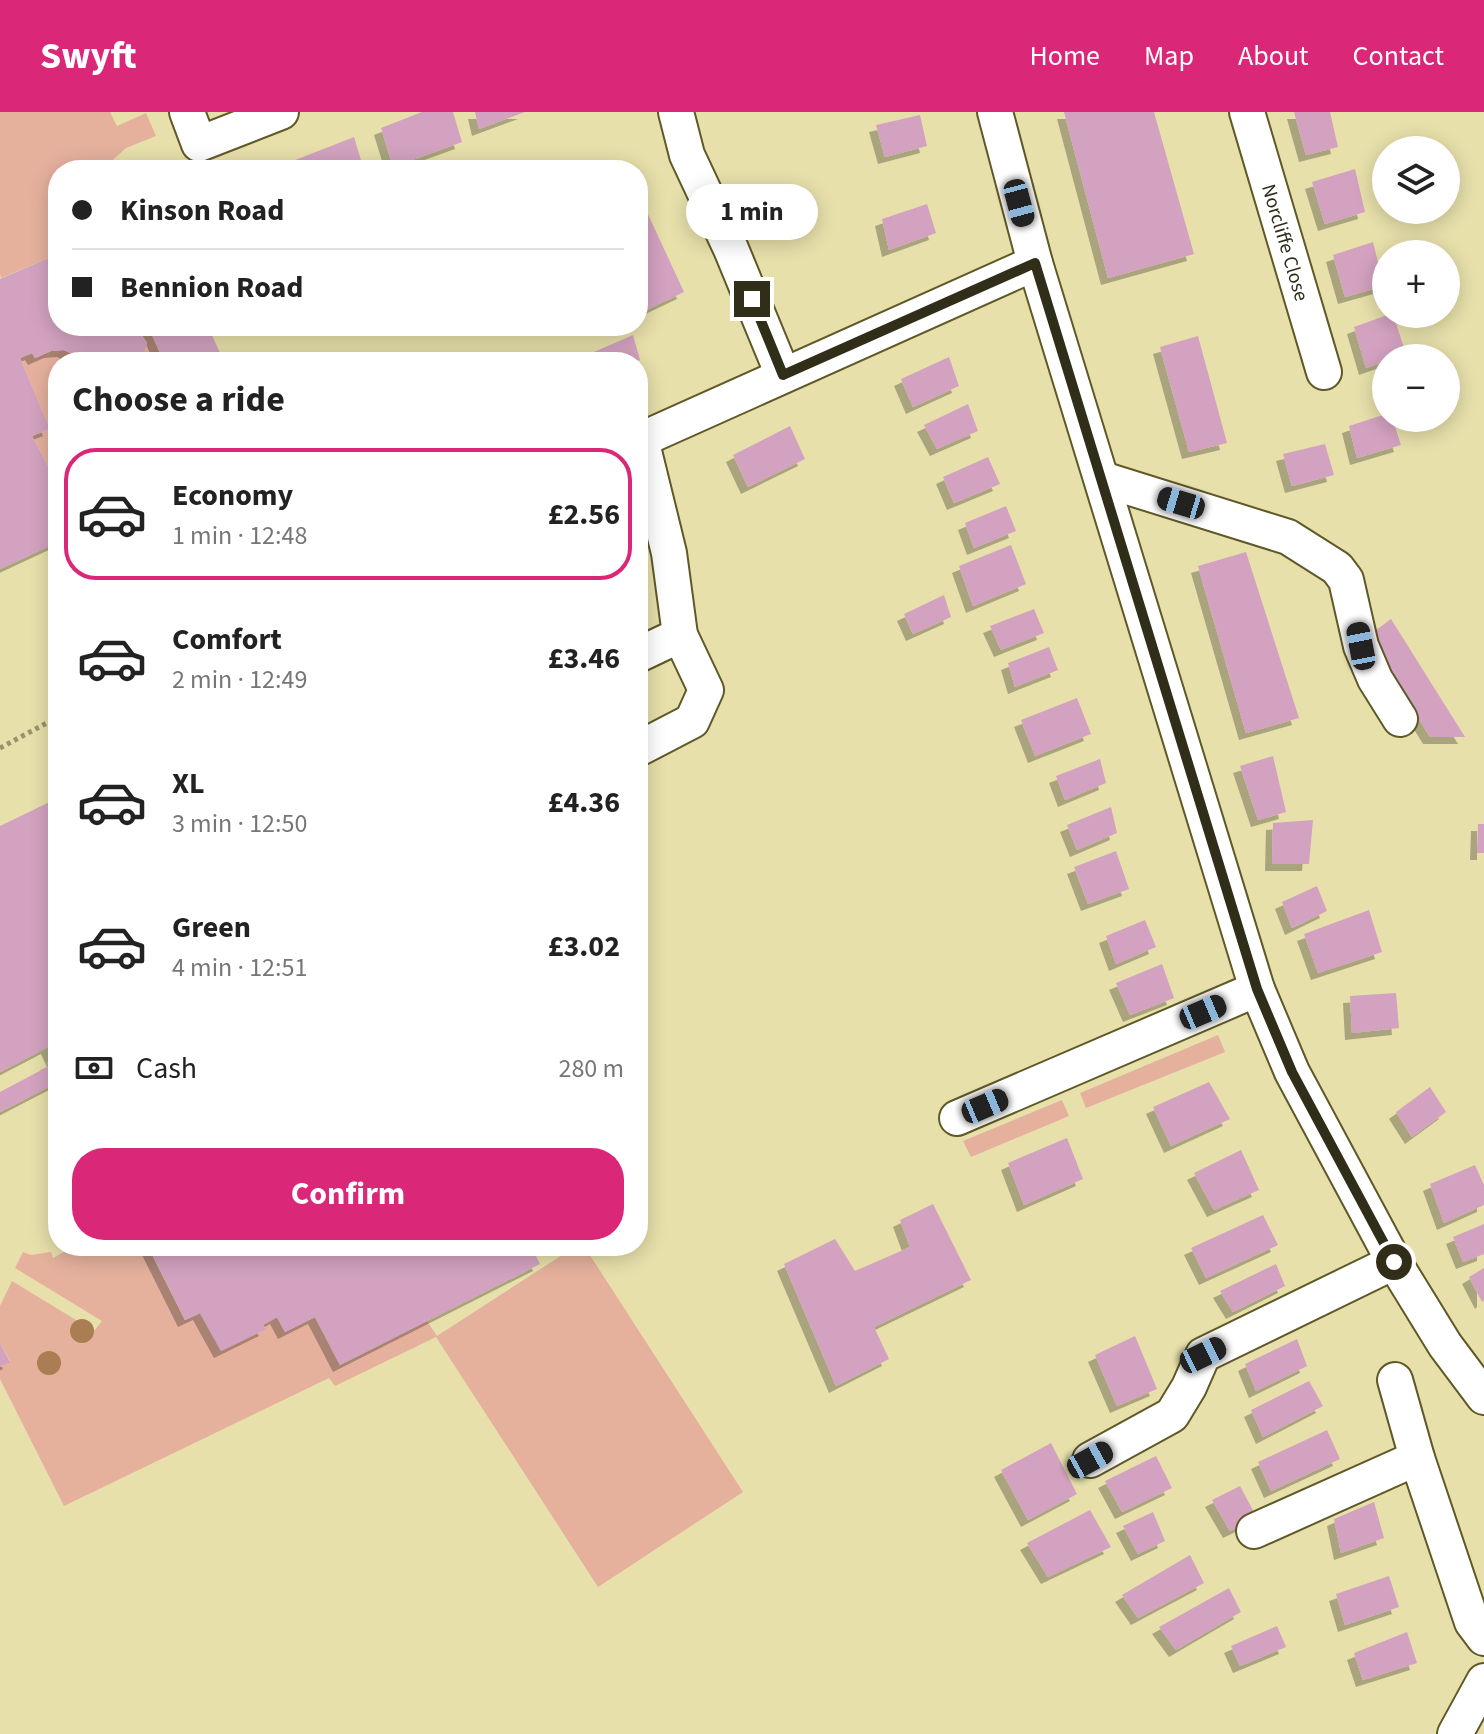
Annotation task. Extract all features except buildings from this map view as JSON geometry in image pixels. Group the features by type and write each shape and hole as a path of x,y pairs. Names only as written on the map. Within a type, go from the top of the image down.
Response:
{"street":[{"path":"187,112 199,144 281,112"},
{"path":"676,112 687,155 731,249 783,375"},
{"path":"995,112 1035,263 1257,989 1292,1072 1394,1262 1445,1345 1484,1397"},
{"name":"Norcliffe Close","path":"1247,112 1324,372"},
{"path":"648,436 1035,263"},
{"path":"1102,479 1288,537 1337,568 1346,580 1361,646 1375,679 1400,719"},
{"path":"648,515 652,548 680,635 706,690 692,721 648,744"},
{"path":"648,650 680,635"},
{"path":"957,1118 1257,989"},
{"path":"1090,1460 1172,1415 1203,1355 1394,1262"},
{"path":"1395,1380 1417,1458 1472,1622 1484,1638"},
{"path":"1254,1531 1417,1458"},
{"path":"1455,1734 1484,1681"}],"path":[{"path":"0,748 48,722"}],"shaded area":[{"path":"0,112 110,112 117,126 146,113 156,136 126,148 113,160 48,160 48,258 1,278"},
{"path":"142,336 152,336 160,352 145,352 147,343"},
{"path":"48,352 48,424 20,358 32,353 35,358"},
{"path":"48,430 48,466 32,436"},
{"path":"1218,1035 1225,1052 1086,1108 1080,1093"},
{"path":"1062,1100 1069,1116 971,1157 963,1141"},
{"path":"23,1252 31,1255 48,1252 53,1258 152,1256 185,1320 200,1313 265,1328 263,1325 277,1317 285,1332 315,1317 340,1365 427,1321 437,1336 561,1256 590,1256 743,1492 598,1587 436,1337 335,1386 329,1378 64,1506 0,1379 0,1367 10,1361 0,1343 0,1306 12,1281 94,1331 102,1321 15,1268"}],"route":[{"path":"752,299 783,375 1035,263 1257,989 1292,1072 1394,1262"}]}
